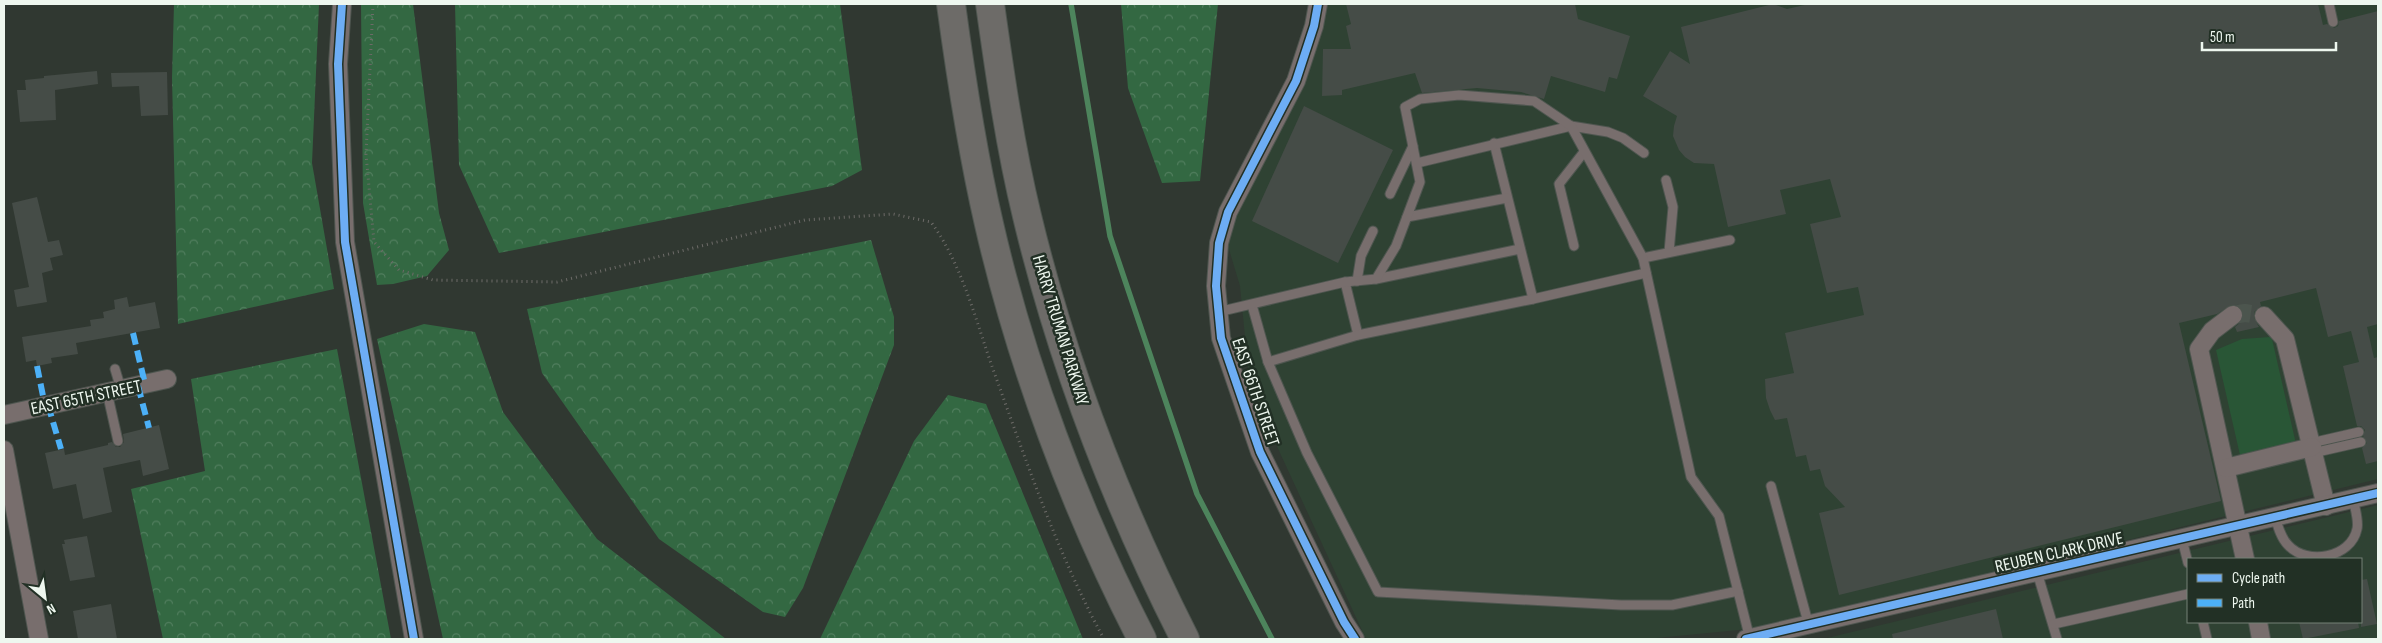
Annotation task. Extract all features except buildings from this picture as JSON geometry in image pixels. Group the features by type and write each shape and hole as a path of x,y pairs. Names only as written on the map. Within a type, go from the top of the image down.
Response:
{"highway":[{"path":"949,4 964,98 989,224 1024,350 1094,538 1142,639"},
{"name":"HARRY TRUMAN PARKWAY","path":"990,4 1002,92 1026,215 1061,338 1130,523 1185,639"}],"street":[{"path":"342,4 338,64 345,242 414,639"},
{"name":"EAST 66TH STREET","path":"1318,4 1314,26 1296,81 1228,212 1219,242 1216,286 1221,338 1231,373 1260,452 1344,622 1355,639"},
{"path":"2233,316 2212,332 2200,349 2245,558"},
{"path":"2264,316 2285,339 2326,506"},
{"name":"EAST 65TH STREET","path":"4,415 167,380"},
{"path":"2226,468 2312,448"},
{"path":"4,450 39,639"},
{"name":"REUBEN CLARK DRIVE","path":"1748,639 2378,493"},
{"path":"2258,623 2261,639"}],"lane":[{"path":"2329,4 2333,22"},
{"path":"1376,279 1396,246 1420,182 1405,107 1420,99 1459,95 1534,101 1571,126 1643,258 1691,478 1719,516 1748,639"},
{"path":"1417,163 1571,126 1608,132 1623,138 1644,153"},
{"path":"1494,143 1533,299"},
{"path":"1390,194 1413,146"},
{"path":"1574,246 1559,184 1584,152"},
{"path":"1666,180 1673,207 1669,252"},
{"path":"1407,217 1507,198"},
{"path":"1357,281 1361,256 1373,231"},
{"path":"1643,258 1730,240"},
{"path":"1218,312 1252,306 1345,282 1376,279 1520,249"},
{"path":"1268,362 1358,335 1533,299 1646,273"},
{"path":"1345,282 1358,335"},
{"path":"1252,306 1268,362 1326,493 1378,592 1621,605 1672,605 1738,591"},
{"path":"115,369 114,391 118,441"},
{"path":"2312,448 2358,432"},
{"path":"2312,448 2361,442"},
{"path":"1771,486 1809,626"},
{"path":"2275,518 2280,534 2288,546 2298,553 2317,558 2345,550 2355,538 2358,527 2353,499"},
{"path":"2182,539 2187,559"},
{"path":"2037,572 2058,639"},
{"path":"2054,624 2187,594"},
{"path":"2203,623 2207,639"}],"path":[{"path":"373,4 366,154 374,242 399,270 432,280 557,282 805,220 892,214 931,222 941,236 960,275 1032,478 1086,605 1104,639"}],"shaded area":[{"path":"1325,4 2378,4 2378,479 1770,627 1646,639 1366,639 1250,388 1240,286 1228,246 1230,224 1322,33"},
{"path":"2378,505 2378,639 1823,639"}],"green space":[{"path":"174,4 319,4 312,163 334,289 178,324 172,78"},
{"path":"361,4 413,4 439,213 449,250 427,276 393,284 377,285 363,203"},
{"path":"455,4 840,4 862,170 832,186 499,253 459,165"},
{"path":"1121,4 1218,4 1200,181 1162,183 1128,88"},
{"path":"871,240 894,317 894,345 803,588 785,617 763,612 659,539 542,373 527,309"},
{"path":"424,324 475,332 503,412 597,539 726,639 443,639 377,339"},
{"path":"2270,337 2296,444 2240,455 2216,350 2242,339"},
{"path":"337,349 391,639 163,639 131,489 205,471 191,379"},
{"path":"948,395 986,404 1083,639 820,639 914,441"}],"waterway":[{"path":"1071,4 1110,236 1197,494 1272,639"}],"tunnel":[{"path":"2233,315 2245,313 2264,316"}],"marked path":[{"path":"133,333 145,384"},
{"path":"37,366 45,406"},
{"path":"138,386 149,428"},
{"path":"48,405 61,449"}],"cycle path":[{"path":"342,4 338,64 345,242 414,639"},
{"path":"1318,4 1314,26 1296,81 1228,212 1219,243 1216,286 1221,338 1260,452 1344,622 1355,639"},
{"path":"1746,639 2378,493"}]}
